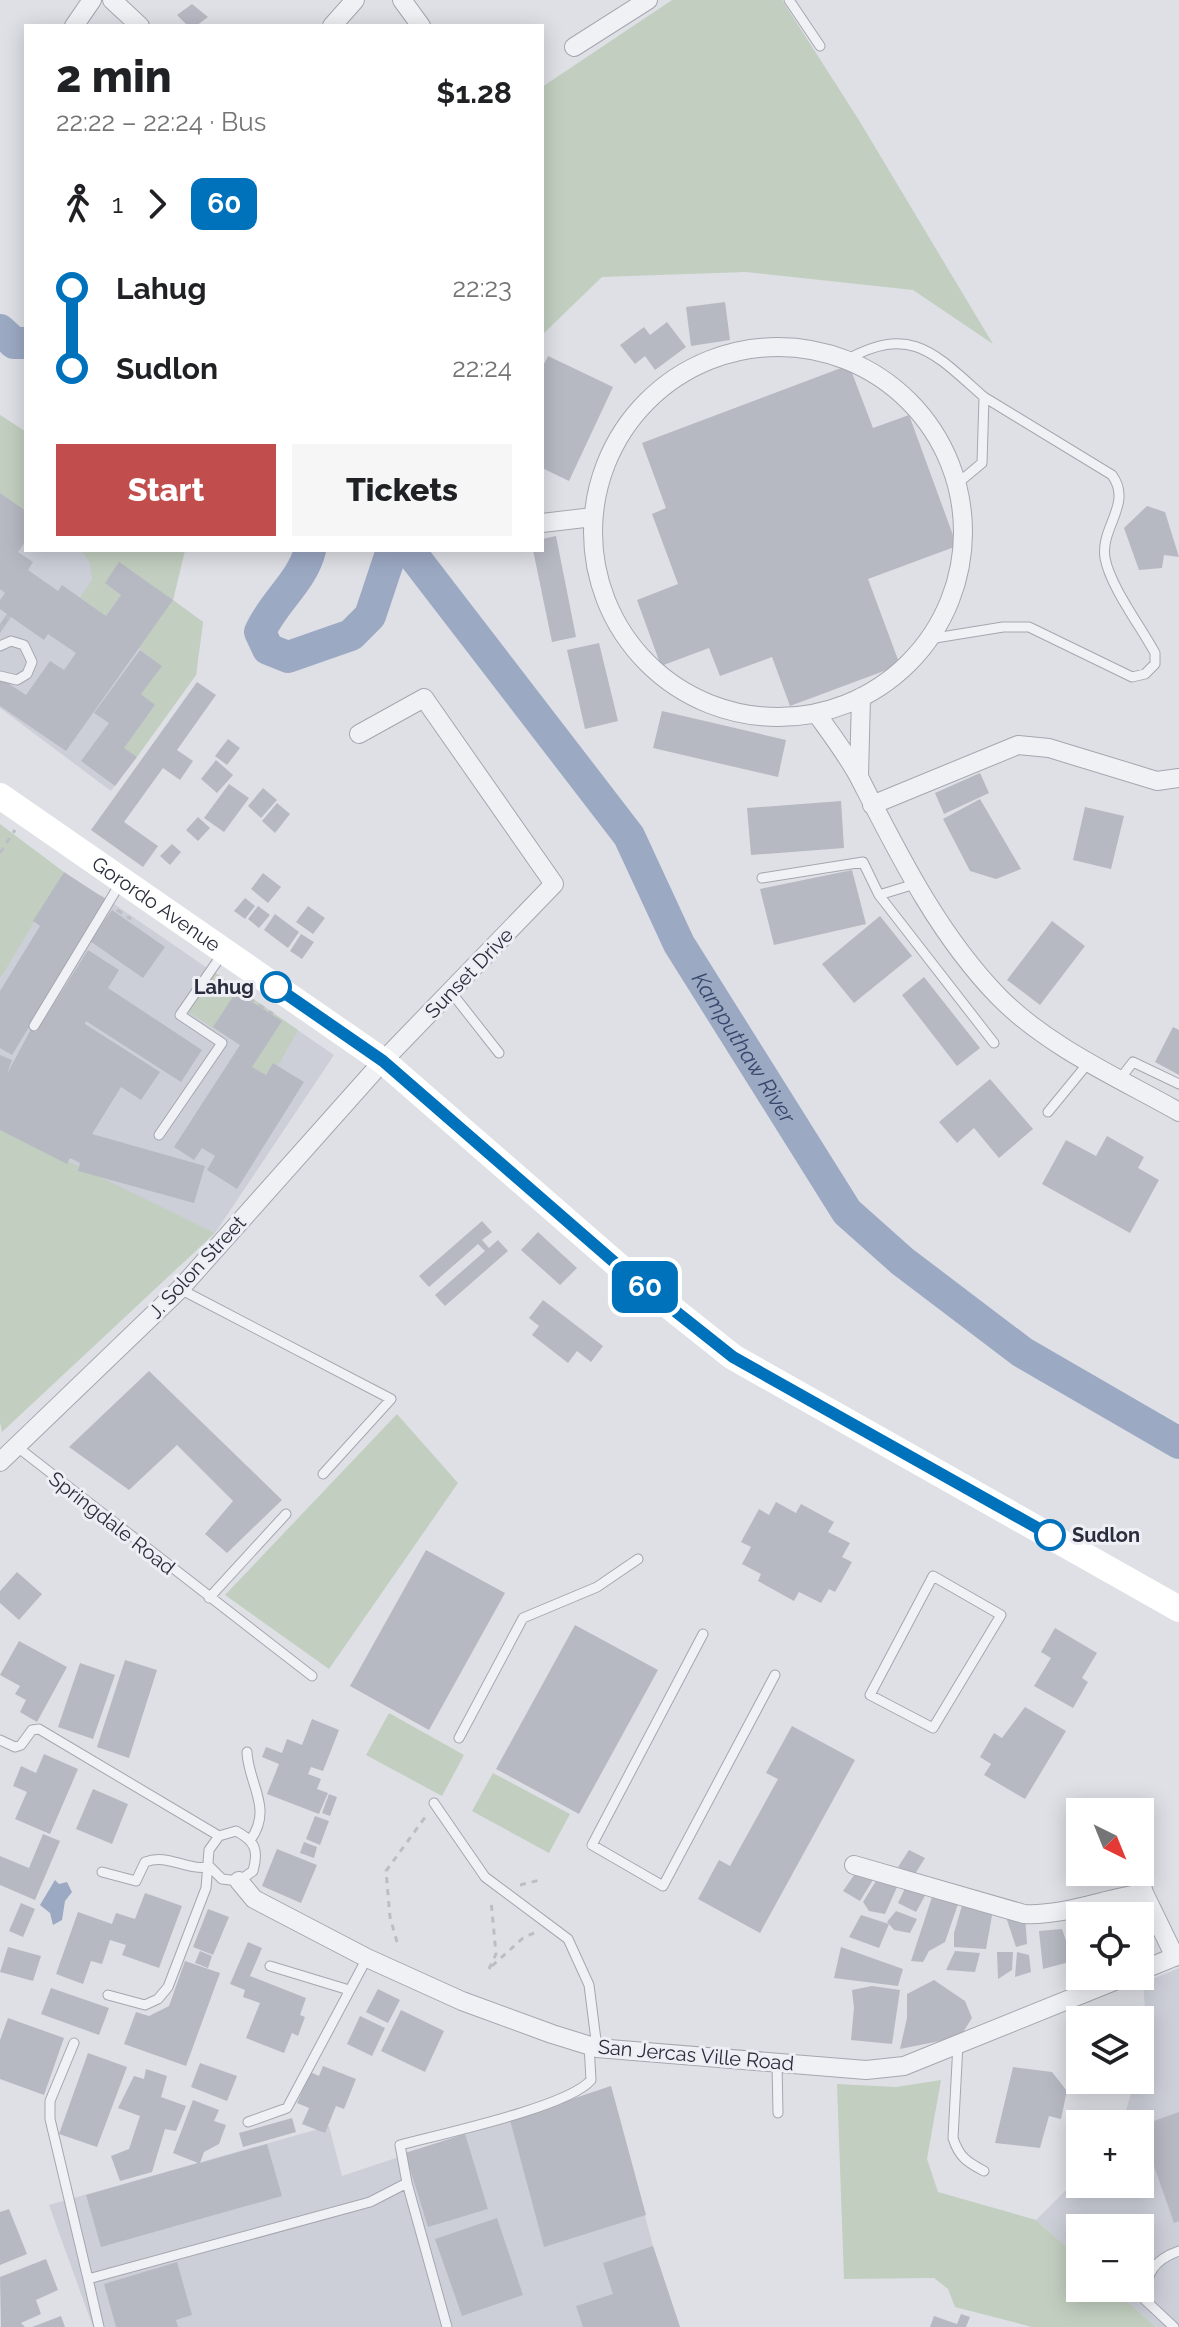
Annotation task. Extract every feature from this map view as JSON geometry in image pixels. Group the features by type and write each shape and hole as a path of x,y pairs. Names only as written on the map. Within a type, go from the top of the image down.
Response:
{"main road":[{"name":"Gorordo Avenue","path":"0,796 383,1061 621,1268 733,1357 1179,1609"}],"street":[{"path":"75,24 92,0"},
{"path":"112,0 138,24"},
{"path":"334,24 355,0"},
{"path":"402,0 414,24"},
{"path":"574,47 648,0"},
{"path":"760,347 805,348 848,359 887,381 920,411 944,448 958,483 963,512 962,557 950,600 929,639 899,672 861,697 816,713 772,717 728,711 687,694 650,667 622,633 602,593 593,550 593,517 599,483 616,442 642,406 677,377 717,357 760,347"},
{"path":"544,523 593,517"},
{"path":"859,776 861,697"},
{"name":"Sunset Drive","path":"359,734 424,698 554,884 383,1061"},
{"path":"816,713 859,776 915,884 959,948 1000,998 1035,1028 1179,1112"},
{"path":"872,805 1018,745 1049,748 1157,781 1179,778"},
{"name":"J. Solon Street","path":"0,1462 180,1289 383,1061"},
{"path":"854,1865 1024,1914 1053,1916 1109,1898 1144,1893"},
{"name":"San Jercas Ville Road","path":"239,1881 254,1899 367,1958 462,2001 593,2046 866,2070 904,2066 1092,1990"},
{"path":"1142,1886 1177,1956 1154,1965"}],"lane":[{"path":"789,0 820,46"},
{"path":"848,359 880,343 911,343 939,360 984,397 1112,475 1119,485 1121,502 1104,540 1106,561 1155,653 1155,664 1145,674 1132,677 1029,627 1003,627 929,639"},
{"path":"958,483 982,463 984,397"},
{"path":"0,646 11,641 24,645 32,662 23,678 11,681 0,676"},
{"path":"762,878 863,862 879,895 994,1043"},
{"path":"34,1026 122,880"},
{"path":"879,895 915,884"},
{"path":"159,1135 222,1043 180,1015 225,951"},
{"path":"451,992 499,1053"},
{"path":"1048,1112 1089,1062"},
{"path":"1120,1079 1133,1062 1179,1084"},
{"path":"180,1289 391,1399 323,1474"},
{"name":"Springdale Road","path":"16,1446 312,1676"},
{"path":"209,1598 286,1514"},
{"path":"459,1738 523,1618 597,1587 638,1559"},
{"path":"933,1576 1001,1615 933,1728 870,1695 933,1576"},
{"path":"703,1634 592,1845 663,1886 775,1675"},
{"path":"0,1740 15,1747 21,1745 32,1730 39,1729 219,1836"},
{"path":"247,1752 261,1804 257,1830 251,1839"},
{"path":"434,1803 485,1877 568,1939 589,1985 593,2046 591,2080 584,2089 567,2097 400,2145 407,2183 447,2327"},
{"path":"108,1995 145,2005 158,1999 168,1987 206,1888 209,1850 219,1836 236,1831 251,1839 258,1855 253,1871 239,1881 222,1879 210,1867"},
{"path":"102,1872 136,1881 145,1862 158,1857 200,1868 210,1867"},
{"path":"248,2122 287,2108 367,1958"},
{"path":"270,1966 349,1990"},
{"path":"74,2043 50,2101 50,2119 99,2327"},
{"path":"958,2044 953,2138 957,2153 965,2162 984,2171"},
{"path":"777,2063 778,2113"},
{"path":"88,2279 370,2202 407,2183"},
{"path":"1174,2327 1145,2300 1146,2276 1163,2256 1179,2251"}],"path":[{"path":"0,629 9,616"},
{"path":"397,1942 390,1917 386,1871 434,1803"},
{"path":"485,1877 495,1917 496,1954 489,1969 523,1938 551,1926"}],"shaded area":[{"path":"0,415 24,431 24,552 185,552 173,600 203,622 196,675 111,791 0,708"},
{"path":"101,895 334,1055 215,1233 67,1164 0,1127 0,979 33,921 70,944"},
{"path":"1179,1968 1179,2327 1156,2327 1128,2302 1154,2302 1154,2214 1066,2214 1066,2247 1036,2220 1066,2190 1066,2198 1154,2198 1154,2110 1126,2110 1131,2094 1154,2094 1154,2006 1145,2006 1144,1990 1154,1990 1154,1978"},
{"path":"611,2086 653,2246 680,2327 93,2327 49,2205 329,2126 342,2176"}],"green space":[{"path":"672,0 782,0 857,117 993,344 913,290 746,272 602,277 544,333 544,86"},
{"path":"0,415 24,431 24,510 0,493"},
{"path":"82,552 185,552 173,600 203,622 196,675 137,757 124,748 155,705 141,694 161,666 139,648 120,563 105,583 121,595 106,616 80,597 92,580 90,563"},
{"path":"0,824 64,872 0,979"},
{"path":"210,969 298,1030 278,1066 273,1063 266,1075 252,1067 258,1057 184,1009"},
{"path":"0,1128 215,1233 2,1432 0,1422"},
{"path":"397,1414 458,1483 329,1669 225,1595"},
{"path":"389,1713 464,1755 442,1796 366,1755"},
{"path":"493,1773 570,1814 549,1853 472,1811"},
{"path":"941,2080 927,2159 938,2192 1036,2220 1066,2247 1066,2302 1128,2302 1156,2327 1032,2327 955,2307 948,2289 934,2278 844,2279 837,2084 896,2087"}],"water":[{"path":"55,1880 59,1884 67,1882 72,1892 65,1901 62,1920 53,1925 50,1913 40,1905"}],"building":[{"path":"192,4 208,17 199,24 186,24 177,15"},
{"path":"725,302 730,340 691,346 686,307"},
{"path":"667,322 686,347 655,370 645,356 635,364 620,345 644,327 650,335"},
{"path":"548,356 613,387 569,481 544,469 544,364"},
{"path":"849,365 873,428 909,415 957,546 868,579 900,665 790,706 772,657 720,676 709,648 661,666 637,600 678,584 652,514 666,508 642,443"},
{"path":"0,493 24,510 24,544 18,552 33,562 28,570 58,591 62,585 106,616 121,595 105,583 119,562 173,600 66,751 0,706 0,678 26,695 50,661 64,670 76,653 48,634 44,640 11,617 0,633 0,624 7,614 0,609 0,600 5,593 0,589"},
{"path":"1147,506 1165,512 1179,557 1164,555 1162,568 1139,570 1124,528"},
{"path":"556,536 576,637 552,642 533,552 544,552 544,539"},
{"path":"599,643 618,721 585,729 567,650"},
{"path":"140,650 162,666 141,694 155,705 124,748 137,757 115,786 81,761 109,723 94,713"},
{"path":"197,682 216,695 177,750 193,761 180,780 163,768 124,822 158,846 143,867 91,830"},
{"path":"662,711 786,740 778,777 653,748"},
{"path":"228,739 240,748 227,765 215,756"},
{"path":"216,760 233,775 217,793 201,779"},
{"path":"980,773 989,793 944,814 935,793"},
{"path":"229,784 249,798 224,832 204,818"},
{"path":"263,788 277,800 261,818 248,806"},
{"path":"980,799 1021,869 996,879 970,871 943,819"},
{"path":"841,801 844,848 751,855 747,808"},
{"path":"277,803 290,814 275,833 262,821"},
{"path":"1085,807 1124,816 1111,869 1073,860"},
{"path":"198,817 210,828 198,841 186,830"},
{"path":"172,844 181,852 170,865 160,856"},
{"path":"852,870 866,924 774,945 760,889"},
{"path":"64,872 107,900 12,1055 0,1048 0,991 40,926 33,921"},
{"path":"263,873 281,887 268,903 251,889"},
{"path":"245,898 255,906 245,919 234,911"},
{"path":"258,906 270,915 259,928 248,919"},
{"path":"308,906 325,918 313,934 296,922"},
{"path":"112,910 165,947 143,978 90,941"},
{"path":"275,914 299,932 288,948 264,930"},
{"path":"880,916 912,956 854,1003 822,964"},
{"path":"1052,921 1085,946 1040,1005 1007,980"},
{"path":"301,934 314,942 302,959 290,951"},
{"path":"88,950 119,970 108,988 202,1050 181,1082 86,1021 85,1024 160,1072 141,1100 121,1087 92,1134 205,1166 194,1203 78,1171 80,1163 70,1158 67,1164 0,1130 0,1055 12,1060 7,1074 31,1029 36,1032"},
{"path":"924,977 980,1048 957,1066 902,995"},
{"path":"236,992 282,1021 252,1067 266,1075 273,1063 304,1082 237,1189 207,1170 215,1156 202,1148 194,1160 174,1147 240,1045 213,1027"},
{"path":"1173,1027 1179,1030 1179,1075 1155,1062"},
{"path":"990,1079 1033,1129 999,1158 974,1128 957,1143 939,1122"},
{"path":"1107,1136 1144,1157 1138,1168 1159,1180 1130,1233 1042,1184 1066,1140 1096,1156"},
{"path":"482,1221 492,1232 482,1240 489,1248 498,1240 508,1251 445,1306 435,1295 485,1251 478,1244 429,1287 419,1276"},
{"path":"538,1232 577,1268 560,1285 521,1250"},
{"path":"543,1300 603,1346 591,1362 577,1351 568,1363 532,1335 539,1326 529,1318"},
{"path":"149,1371 282,1500 227,1553 205,1534 233,1501 177,1445 129,1490 69,1447"},
{"path":"776,1502 796,1513 801,1504 834,1522 828,1532 850,1543 842,1557 852,1562 835,1592 829,1589 821,1603 799,1592 794,1601 758,1581 761,1574 742,1564 751,1547 741,1542 759,1509 769,1515"},
{"path":"426,1550 505,1593 429,1730 350,1686"},
{"path":"17,1572 42,1594 19,1620 0,1603 0,1591"},
{"path":"575,1625 658,1670 579,1814 496,1769"},
{"path":"1055,1628 1097,1653 1082,1678 1088,1682 1073,1708 1034,1686 1051,1658 1041,1652"},
{"path":"19,1641 67,1667 37,1722 20,1712 26,1700 15,1694 20,1686 0,1675"},
{"path":"125,1660 157,1670 129,1758 97,1747"},
{"path":"80,1663 115,1675 93,1739 58,1727"},
{"path":"1025,1707 1066,1731 1025,1799 984,1775 991,1764 980,1757 994,1733 1002,1738"},
{"path":"312,1719 339,1730 323,1771 311,1767 308,1774 321,1779 317,1789 328,1793 319,1814 267,1794 279,1764 262,1757 266,1747 282,1753 287,1739 302,1745"},
{"path":"792,1726 855,1760 760,1933 698,1899 719,1860 730,1866 778,1779 766,1773"},
{"path":"44,1754 78,1769 50,1834 15,1819 27,1792 13,1786 21,1766 36,1773"},
{"path":"93,1789 128,1804 112,1844 76,1829"},
{"path":"329,1794 337,1797 330,1816 322,1813"},
{"path":"315,1816 329,1821 320,1845 306,1839"},
{"path":"43,1834 60,1841 35,1900 0,1885 0,1856 29,1868"},
{"path":"304,1842 317,1847 314,1858 300,1853"},
{"path":"277,1849 317,1865 301,1903 262,1886"},
{"path":"909,1850 925,1858 915,1874 898,1867"},
{"path":"859,1868 876,1875 860,1901 843,1891"},
{"path":"879,1876 897,1887 885,1914 869,1911 863,1902"},
{"path":"906,1886 926,1894 916,1912 898,1903"},
{"path":"145,1893 182,1906 159,1968 122,1955 126,1945 110,1940 102,1964 91,1961 83,1984 56,1974 78,1912 112,1924 116,1913 135,1919"},
{"path":"933,1894 958,1904 945,1942 929,1951 923,1962 911,1961"},
{"path":"963,1902 993,1910 986,1949 954,1947 954,1933"},
{"path":"21,1903 35,1909 23,1937 9,1931"},
{"path":"208,1909 229,1917 213,1955 193,1947"},
{"path":"896,1911 917,1919 910,1933 894,1930 887,1922"},
{"path":"1004,1911 1025,1915 1027,1944 1016,1947"},
{"path":"861,1915 889,1924 879,1948 849,1937"},
{"path":"1062,1929 1066,1941 1066,1963 1043,1969 1039,1931"},
{"path":"248,1942 262,1948 250,1976 306,1998 300,2015 305,2017 298,2036 292,2033 284,2053 246,2038 260,2003 243,1997 245,1990 230,1984"},
{"path":"8,1947 41,1956 33,1981 0,1972"},
{"path":"841,1947 903,1969 898,1986 834,1978"},
{"path":"200,1951 212,1956 208,1968 195,1963"},
{"path":"955,1951 980,1953 975,1972 946,1970"},
{"path":"997,1952 1013,1952 1012,1970 998,1979"},
{"path":"1017,1952 1029,1955 1031,1972 1015,1977"},
{"path":"185,1961 220,1973 186,2066 124,2044 136,2012 149,2016 169,2006"},
{"path":"934,1980 965,2001 972,2018 960,2037 900,2049 907,2018 907,1994"},
{"path":"872,1986 900,1990 892,2044 851,2040 852,1990"},
{"path":"51,1988 109,2008 99,2035 41,2014"},
{"path":"378,1989 400,2000 388,2023 366,2012"},
{"path":"401,2010 444,2031 425,2072 381,2051"},
{"path":"360,2016 385,2028 372,2056 347,2044"},
{"path":"8,2018 64,2038 44,2095 0,2079 0,2040"},
{"path":"88,2053 127,2067 97,2147 59,2134"},
{"path":"200,2063 237,2076 227,2101 191,2087"},
{"path":"323,2066 356,2079 344,2109 336,2106 325,2133 302,2124 309,2108 297,2103 310,2072 319,2076"},
{"path":"1013,2067 1052,2072 1066,2094 1061,2119 1049,2116 1040,2148 995,2143"},
{"path":"146,2069 167,2076 161,2097 186,2106 176,2131 165,2129 152,2172 120,2181 111,2156 129,2149 140,2116 118,2108 134,2076 144,2079"},
{"path":"611,2086 646,2215 544,2247 510,2120"},
{"path":"193,2100 219,2110 214,2121 226,2125 219,2144 204,2152 200,2163 267,2144 282,2196 101,2247 86,2195 198,2163 173,2153"},
{"path":"1179,2112 1179,2221 1174,2223 1154,2166 1154,2121"},
{"path":"292,2118 296,2132 243,2147 239,2133"},
{"path":"465,2134 488,2209 428,2227 405,2153"},
{"path":"9,2209 27,2254 0,2265 0,2212"},
{"path":"497,2218 523,2295 462,2316 435,2239"},
{"path":"653,2246 680,2327 583,2327 576,2306 613,2294 603,2263"},
{"path":"46,2259 58,2290 36,2300 41,2314 21,2323 25,2327 1,2327 0,2277"},
{"path":"177,2262 192,2315 176,2320 178,2327 116,2327 104,2284"},
{"path":"961,2314 970,2317 966,2327 930,2327 934,2316 957,2324"},
{"path":"61,2316 65,2327 32,2327"}],"waterway":[{"name":"Kamputhaw River","path":"0,330 14,343 24,343"},
{"name":"Kamputhaw River","path":"309,552 301,572 260,632 268,649 288,657 351,635 370,616 391,552"},
{"name":"Kamputhaw River","path":"411,552 629,836 679,944 847,1212 902,1261 1022,1352 1179,1443"}],"bus line":[{"name":"60","path":"276,987 383,1061 621,1268 733,1357 1050,1535"}],"place":[{"name":"Lahug","path":"276,987"},
{"name":"Sudlon","path":"1050,1535"}]}
